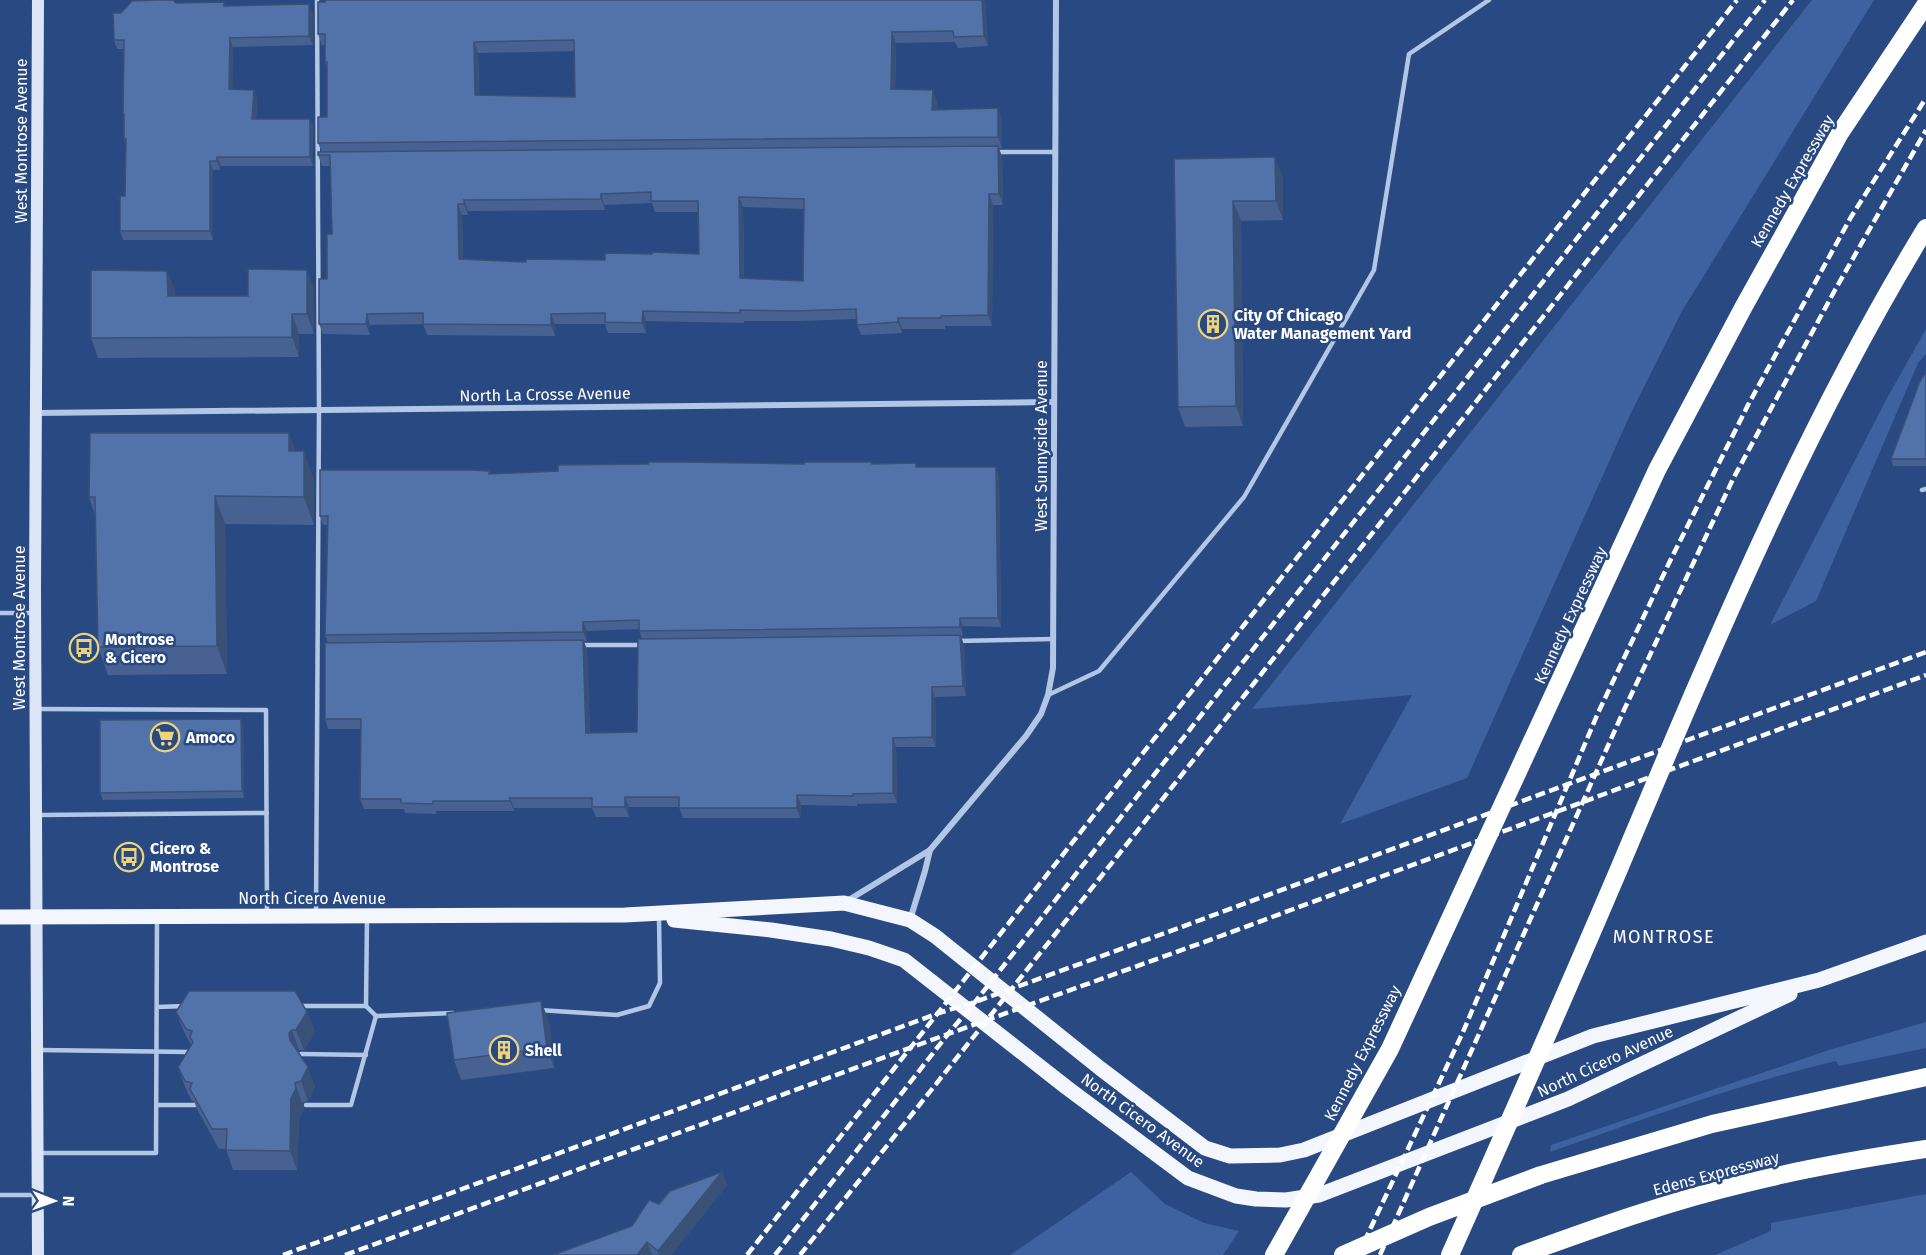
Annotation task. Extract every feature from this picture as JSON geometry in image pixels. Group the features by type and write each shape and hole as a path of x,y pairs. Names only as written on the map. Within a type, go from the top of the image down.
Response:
{"highway":[{"name":"Kennedy Expressway","path":"1274,1255 1390,1049 1657,470 1840,133 1926,4"},
{"path":"1450,1255 1576,971 1707,659 1757,548 1878,308 1926,228"},
{"path":"1343,1255 1429,1217 1541,1175 1712,1124 1926,1077"},
{"name":"Edens Expressway","path":"1521,1255 1594,1228 1736,1186 1808,1169 1926,1149"}],"main road":[{"name":"West Montrose Avenue","path":"38,0 35,613 38,1255"},
{"name":"North Cicero Avenue","path":"0,917 625,915 844,903 910,920 935,936 1101,1069 1205,1148 1230,1156 1280,1155 1304,1150 1593,1036 1820,980"},
{"name":"North Cicero Avenue","path":"625,915 771,930 831,939 869,948 904,960 1066,1087 1188,1178 1236,1196 1286,1200 1319,1195 1568,1099 1820,980 1926,942"}],"street":[{"name":"West Sunnyside Avenue","path":"844,903 930,850 1026,736 1041,714 1048,695 1053,668 1056,0"},
{"name":"North La Crosse Avenue","path":"36,413 1054,402"},
{"name":"West Sunnyside Avenue","path":"910,920 930,850"}],"lane":[{"path":"316,0 320,410 316,916"},
{"path":"1048,695 1099,671 1244,497 1374,270 1409,54 1489,0"},
{"path":"991,152 1056,152"},
{"path":"318,158 330,158"},
{"path":"0,613 35,613"},
{"path":"956,641 1053,639"},
{"path":"578,646 648,645"},
{"path":"318,649 329,649"},
{"path":"35,709 266,710 267,916"},
{"path":"36,815 267,813"},
{"path":"37,1153 156,1153 157,916"},
{"path":"366,1006 368,916"},
{"path":"533,1010 617,1015 649,1006 660,983 658,918"},
{"path":"157,1006 192,1006"},
{"path":"296,1006 366,1006 376,1016 454,1013"},
{"path":"306,1105 351,1105 376,1016"},
{"path":"37,1050 195,1053"},
{"path":"301,1054 366,1055"},
{"path":"157,1105 195,1105"},
{"path":"0,1195 38,1195"}],"shaded area":[{"path":"1812,0 1874,0 1682,311 1630,415 1467,778 1340,824 1412,695 1252,709"},
{"path":"1926,329 1926,354 1918,363 1816,601 1770,625 1886,400"},
{"path":"1926,1022 1926,1048 1839,1066 1836,1061 1799,1070 1692,1103 1550,1152 1551,1145 1829,1050"},
{"path":"1131,1172 1165,1204 1204,1223 1239,1231 1223,1255 1010,1255"},
{"path":"1926,1194 1926,1255 1715,1255 1771,1231 1771,1223"}],"building":[{"path":"173,0 176,3 224,2 224,6 309,4 309,36 230,38 229,89 254,90 252,119 310,119 310,157 217,157 217,161 210,161 210,231 120,231 120,196 125,196 124,40 114,40 113,13 121,13 132,1"},
{"path":"325,0 982,0 984,36 954,37 953,31 892,32 891,89 933,90 932,110 998,108 998,137 318,143 318,117 327,117 325,34 318,34 318,2 325,2","holes":["574,40 575,97 475,95 474,42"]},
{"path":"998,146 999,194 989,194 988,315 898,318 898,322 857,325 856,309 740,310 740,313 643,311 642,323 605,322 605,313 551,314 551,325 423,324 423,313 367,314 366,324 319,324 319,279 327,279 327,234 332,234 330,155 318,155 318,152","holes":["651,192 651,201 698,201 699,254 605,253 605,260 526,259 526,262 459,259 458,204 464,204 464,200 601,199 601,194","739,197 804,199 803,281 740,278"]},
{"name":"City Of Chicago Water Management Yard","path":"1275,157 1276,201 1233,201 1236,406 1178,407 1174,159"},
{"path":"248,269 307,270 307,314 292,314 292,337 91,338 91,270 167,271 168,296 248,296"},
{"path":"1926,372 1926,459 1891,459 1920,381"},
{"path":"90,433 289,433 289,451 304,451 304,497 215,496 217,646 98,647 95,497 89,497"},
{"path":"648,462 804,464 804,462 872,462 872,464 916,463 916,467 996,467 998,618 960,618 960,627 639,631 639,620 583,622 583,632 325,635 328,516 320,516 320,470 472,470 489,471 489,474 558,471 558,465 648,464"},
{"path":"960,635 963,686 932,687 932,737 893,738 893,793 853,794 853,796 797,795 797,808 679,808 679,797 625,797 625,807 592,807 592,798 510,798 510,801 433,801 433,804 401,803 401,799 360,799 361,719 325,719 325,643 583,640 586,733 637,732 638,639"},
{"name":"Amoco","path":"241,719 242,791 100,793 100,720"},
{"path":"189,991 295,991 307,1012 296,1030 289,1033 290,1040 308,1067 301,1081 295,1083 296,1089 291,1098 290,1151 226,1150 227,1129 212,1129 190,1089 192,1083 185,1081 178,1067 193,1042 190,1037 192,1031 186,1029 176,1012"},
{"path":"541,1001 547,1048 454,1060 447,1013"},
{"path":"722,1172 658,1251 647,1242 637,1255 553,1255 632,1226 649,1200 659,1204 670,1191"}],"railway":[{"path":"747,1255 1737,0"},
{"path":"775,1255 1765,0"},
{"path":"800,1255 1793,0"},
{"path":"1358,1255 1463,1032 1598,713 1670,561 1748,405 1851,217 1926,98"},
{"path":"1380,1255 1624,710 1733,479 1835,290 1926,130"},
{"path":"283,1255 1926,652"},
{"path":"345,1255 1218,937 1926,675"}],"place":[{"name":"City Of Chicago Water Management Yard","path":"1213,324"},
{"name":"Montrose & Cicero","path":"84,648"},
{"name":"Amoco","path":"165,737"},
{"name":"Cicero & Montrose","path":"129,857"},
{"name":"Shell","path":"504,1050"}],"district":[{"name":"MONTROSE","path":"1664,937"}]}
